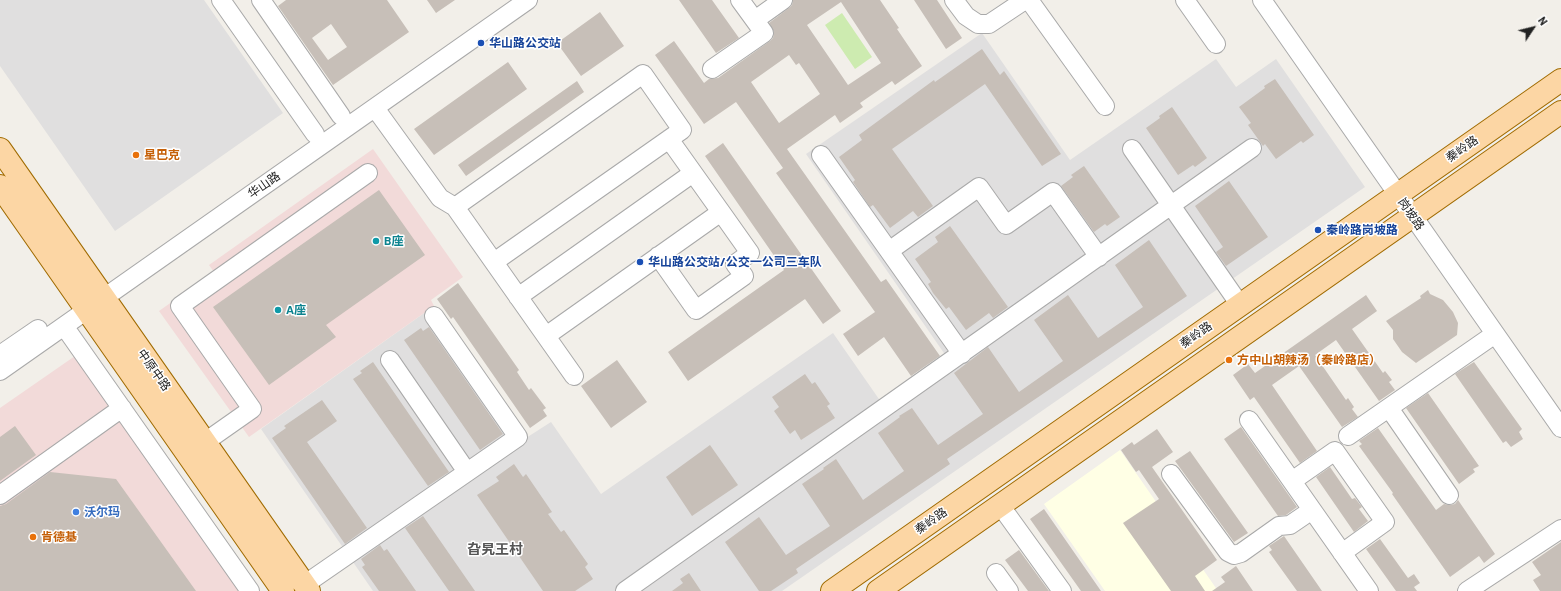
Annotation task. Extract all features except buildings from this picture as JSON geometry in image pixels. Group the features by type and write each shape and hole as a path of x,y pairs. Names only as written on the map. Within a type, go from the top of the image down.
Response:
{"main road":[{"name":"秦岭路","path":"832,591 1561,80"},
{"path":"878,591 1561,112"},
{"name":"中原中路","path":"0,149 92,299 283,591"},
{"name":"中原中路","path":"0,186 205,442 306,588"}],"street":[{"path":"221,0 315,134"},
{"path":"261,0 341,116"},
{"name":"华山路","path":"0,371 64,326 92,299 315,134 507,0"},
{"name":"华山路","path":"0,355 92,299 375,108 528,0"},
{"path":"712,69 764,33 740,0"},
{"path":"755,20 784,0"},
{"path":"954,0 966,16 978,24 989,24 1025,0"},
{"path":"1029,0 1105,106"},
{"path":"1185,0 1216,44"},
{"name":"岗坡路","path":"1262,0 1495,334 1558,417"},
{"path":"455,207 643,74 682,130 494,262"},
{"path":"375,108 440,198 455,207 574,376"},
{"path":"658,256 696,310 744,276 735,264 750,253 669,139"},
{"path":"625,591 1172,206 1252,148"},
{"path":"1132,149 1240,305"},
{"path":"821,155 962,354"},
{"path":"205,442 252,409 180,306 368,173"},
{"path":"518,297 693,173"},
{"path":"889,251 980,187 1006,225 1053,192 1099,257"},
{"path":"546,336 721,212"},
{"path":"306,588 518,437 434,316"},
{"path":"64,326 250,591"},
{"path":"1348,436 1495,334"},
{"path":"390,360 467,472"},
{"path":"0,494 122,408"},
{"path":"1389,408 1449,495"},
{"path":"1249,420 1369,591"},
{"path":"1292,481 1335,451 1385,522 1342,553"},
{"path":"1171,474 1228,552 1234,555 1241,553 1279,526 1290,525 1312,510"},
{"path":"1000,505 1062,591"},
{"path":"1467,591 1561,529"},
{"path":"996,573 1009,591"}],"shaded area":[{"path":"0,0 204,0 283,113 115,231 0,66"},
{"path":"982,33 1070,160 1216,59 1236,87 1276,59 1365,187 782,591 373,591 261,429 434,306 526,438 551,422 601,494 833,333 881,402 946,356 806,154"},
{"path":"373,149 463,277 431,300 434,306 249,437 159,311 214,272 209,265"},
{"path":"75,356 240,591 0,591 0,408"},
{"path":"1120,450 1218,591 1105,591 1044,504"}],"green space":[{"path":"842,13 872,57 855,69 825,25"}],"place":[{"name":"华山路公交站","path":"481,43"},
{"name":"星巴克","path":"136,155"},
{"name":"秦岭路岗坡路","path":"1318,230"},
{"name":"B座","path":"376,241"},
{"name":"华山路公交站/公交一公司三车队","path":"640,262"},
{"name":"A座","path":"278,310"},
{"name":"方中山胡辣汤（秦岭路店）","path":"1229,360"},
{"name":"沃尔玛","path":"76,512"},
{"name":"肯德基","path":"33,537"}],"district":[{"name":"旮旯王村","path":"495,549"}]}
